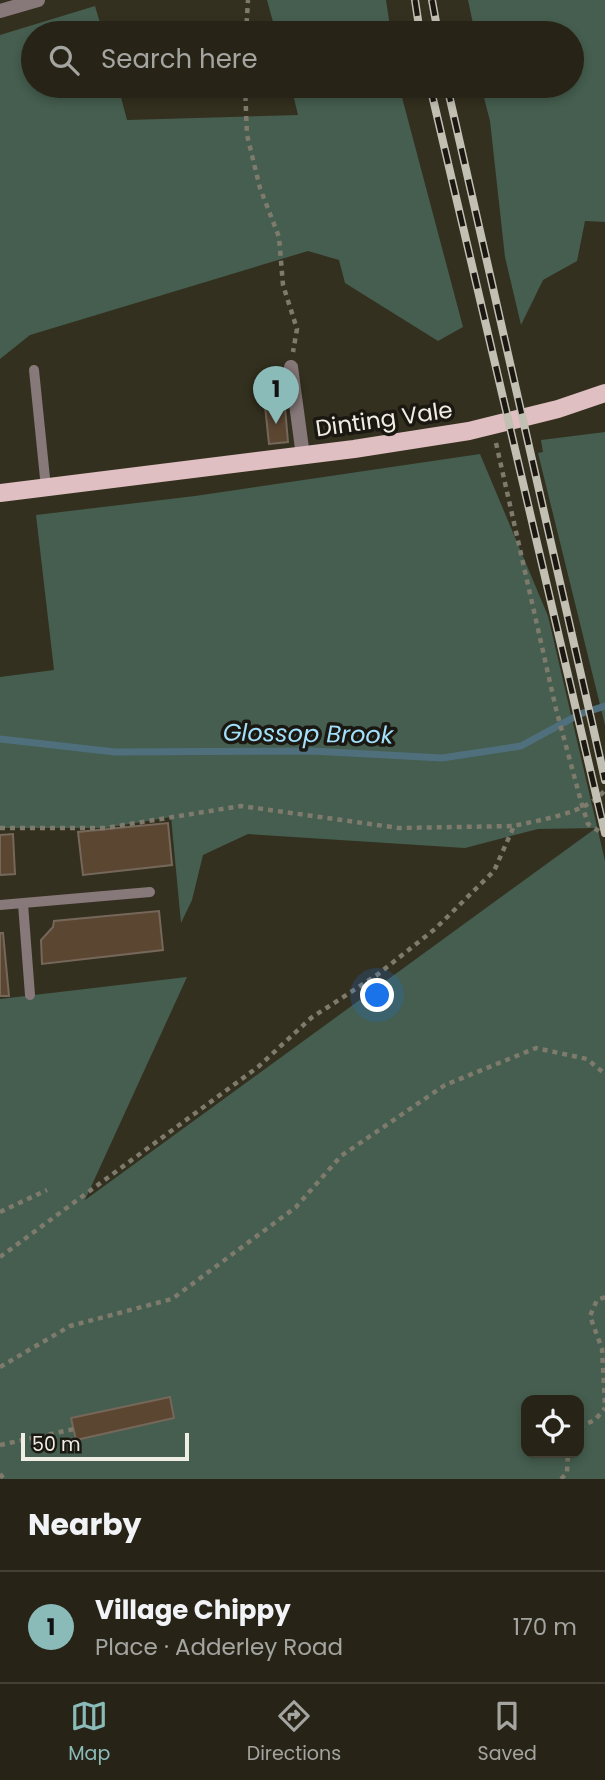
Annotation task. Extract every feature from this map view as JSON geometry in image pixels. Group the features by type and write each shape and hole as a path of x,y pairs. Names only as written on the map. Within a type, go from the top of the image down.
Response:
{"main road":[{"name":"Dinting Vale","path":"0,493 303,456 492,427 605,393"}],"street":[{"path":"0,11 38,0"},
{"path":"291,367 303,456"}],"lane":[{"path":"34,370 46,488"},
{"path":"0,905 150,892"},
{"path":"23,904 30,995"}],"path":[{"path":"247,21 248,0"},
{"path":"245,98 247,135 260,188 279,237 284,285 297,329 291,367"},
{"path":"492,427 556,709 582,805 588,824 605,835"},
{"path":"0,828 105,828 241,806 399,828 514,826 562,814 599,797 605,790"},
{"path":"0,1257 258,1068 311,1018 377,975 435,929 494,871 514,826"},
{"path":"0,1367 70,1325 172,1299 296,1207 341,1156 445,1085 536,1048 587,1059 605,1074"},
{"path":"0,1212 47,1190"},
{"path":"584,1425 595,1420 605,1407 602,1349 590,1316 597,1300 605,1297"},
{"path":"0,1445 74,1429"},
{"path":"561,1479 567,1473 568,1458"},
{"path":"0,1474 4,1479"}],"green space":[{"path":"267,0 386,0 389,21 273,21"},
{"path":"468,0 605,0 605,222 585,221 577,261 543,280 521,325 505,257 490,121 484,98 584,98 584,21 472,21"},
{"path":"95,6 99,21 46,21"},
{"path":"21,29 21,98 121,98 127,120 298,115 294,98 402,98 463,327 438,341 345,283 339,260 308,251 30,335 0,359 0,35"},
{"path":"605,432 605,725 538,453 543,452 541,440"},
{"path":"480,454 548,616 605,861 605,1479 0,1479 0,999 187,977 85,1200 596,828 538,829 465,848 248,834 203,855 192,900 181,923 171,817 105,828 0,828 0,677 54,670 36,515 195,496"}],"building":[{"path":"284,396 288,442 269,444 265,406 273,405 272,397"},
{"path":"168,823 172,865 83,875 78,832"},
{"path":"13,834 15,874 0,875 0,835"},
{"path":"159,911 163,950 42,964 41,940 53,927 54,921"},
{"path":"0,933 3,933 9,996 0,996"},
{"path":"170,1397 174,1418 76,1440 71,1418"}],"waterway":[{"name":"Glossop Brook","path":"0,739 115,752 312,751 442,758 521,746 580,714 605,706"}],"railway":[{"path":"415,0 418,21"},
{"path":"432,0 436,21"},
{"path":"433,98 605,833"},
{"path":"450,98 605,780"}],"place":[{"name":"Village Chippy","path":"276,424"}]}
